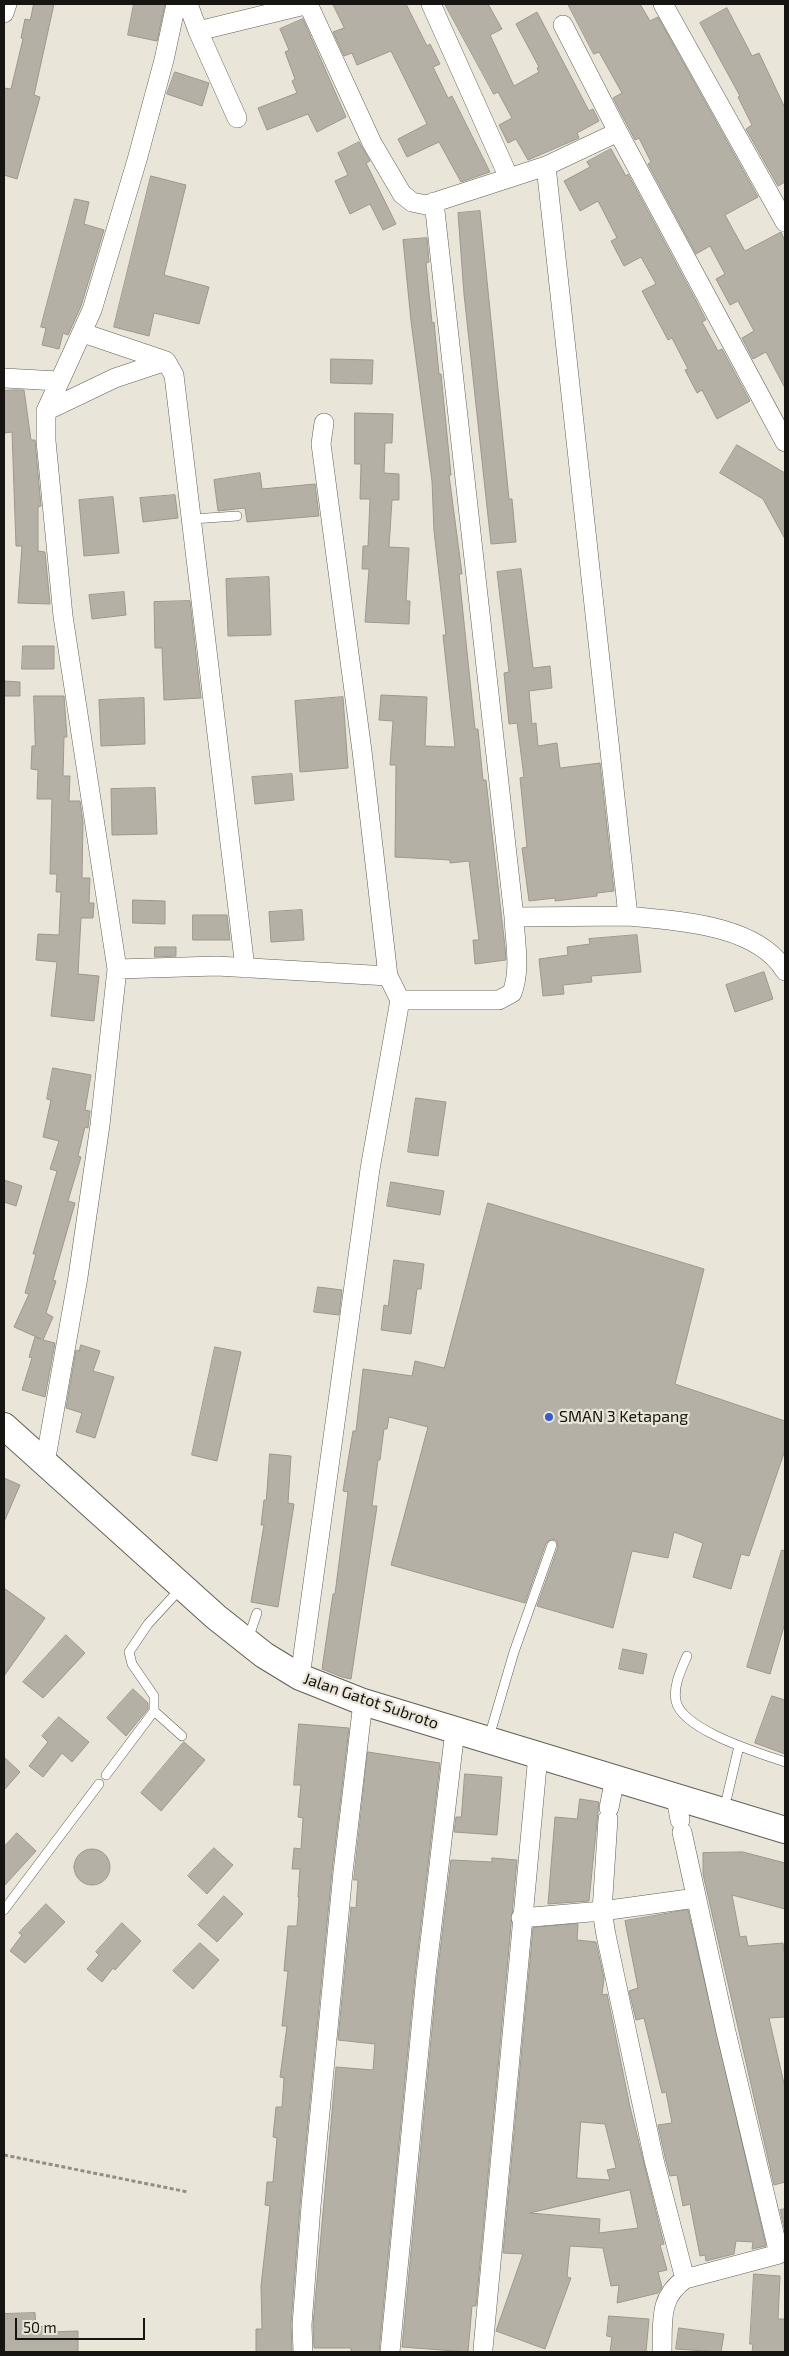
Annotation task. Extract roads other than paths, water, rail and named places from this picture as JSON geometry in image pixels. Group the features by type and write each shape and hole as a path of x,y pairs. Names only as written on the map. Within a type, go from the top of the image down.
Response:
{"street":[{"path":"4,13 7,4"},
{"path":"45,1463 79,1267 100,1125 117,969 63,616 46,441 46,411 58,381 84,333 139,151 164,60 176,4"},
{"path":"188,4 237,118"},
{"path":"198,30 308,4 372,143 402,194 420,205 546,166 618,132"},
{"path":"431,4 509,178"},
{"path":"663,4 785,222"},
{"path":"563,25 618,132 785,442"},
{"path":"546,166 628,916"},
{"path":"400,1000 484,1001 507,997 512,993 516,982 514,917 434,202"},
{"path":"84,333 166,361 174,375 245,968"},
{"path":"46,411 115,378 166,361"},
{"path":"4,378 58,381"},
{"path":"300,1677 370,1169 400,1000 388,976 362,751 321,444 324,422"},
{"path":"514,917 628,916 679,921 746,938 761,945 785,971"},
{"path":"117,969 183,966 388,976"},
{"name":"Jalan Gatot Subroto","path":"4,1426 182,1586 282,1668 363,1702 615,1778 679,1816 725,1805 785,1830"},
{"path":"303,2352 302,2325 311,2206 343,1872 363,1702"},
{"path":"390,2352 426,1976 455,1730"},
{"path":"483,2349 521,1918 538,1755"},
{"path":"615,1778 608,1814 602,1912 614,1978 654,2160 685,2279"},
{"path":"662,2352 666,2300 674,2286 685,2279 782,2253 696,1898 679,1816"},
{"path":"521,1918 602,1912 696,1898"}],"lane":[{"path":"192,519 237,516"},
{"path":"488,1740 514,1652 552,1546"},
{"path":"106,1775 154,1711 154,1696 132,1664 129,1652 148,1624 182,1586"},
{"path":"247,1641 257,1612"},
{"path":"686,1656 675,1694 679,1710 699,1726 739,1746 785,1762"},
{"path":"154,1711 182,1736"},
{"path":"725,1805 739,1746"},
{"path":"4,1910 99,1784"}],"place":[{"name":"SMAN 3 Ketapang","path":"549,1417"}]}
